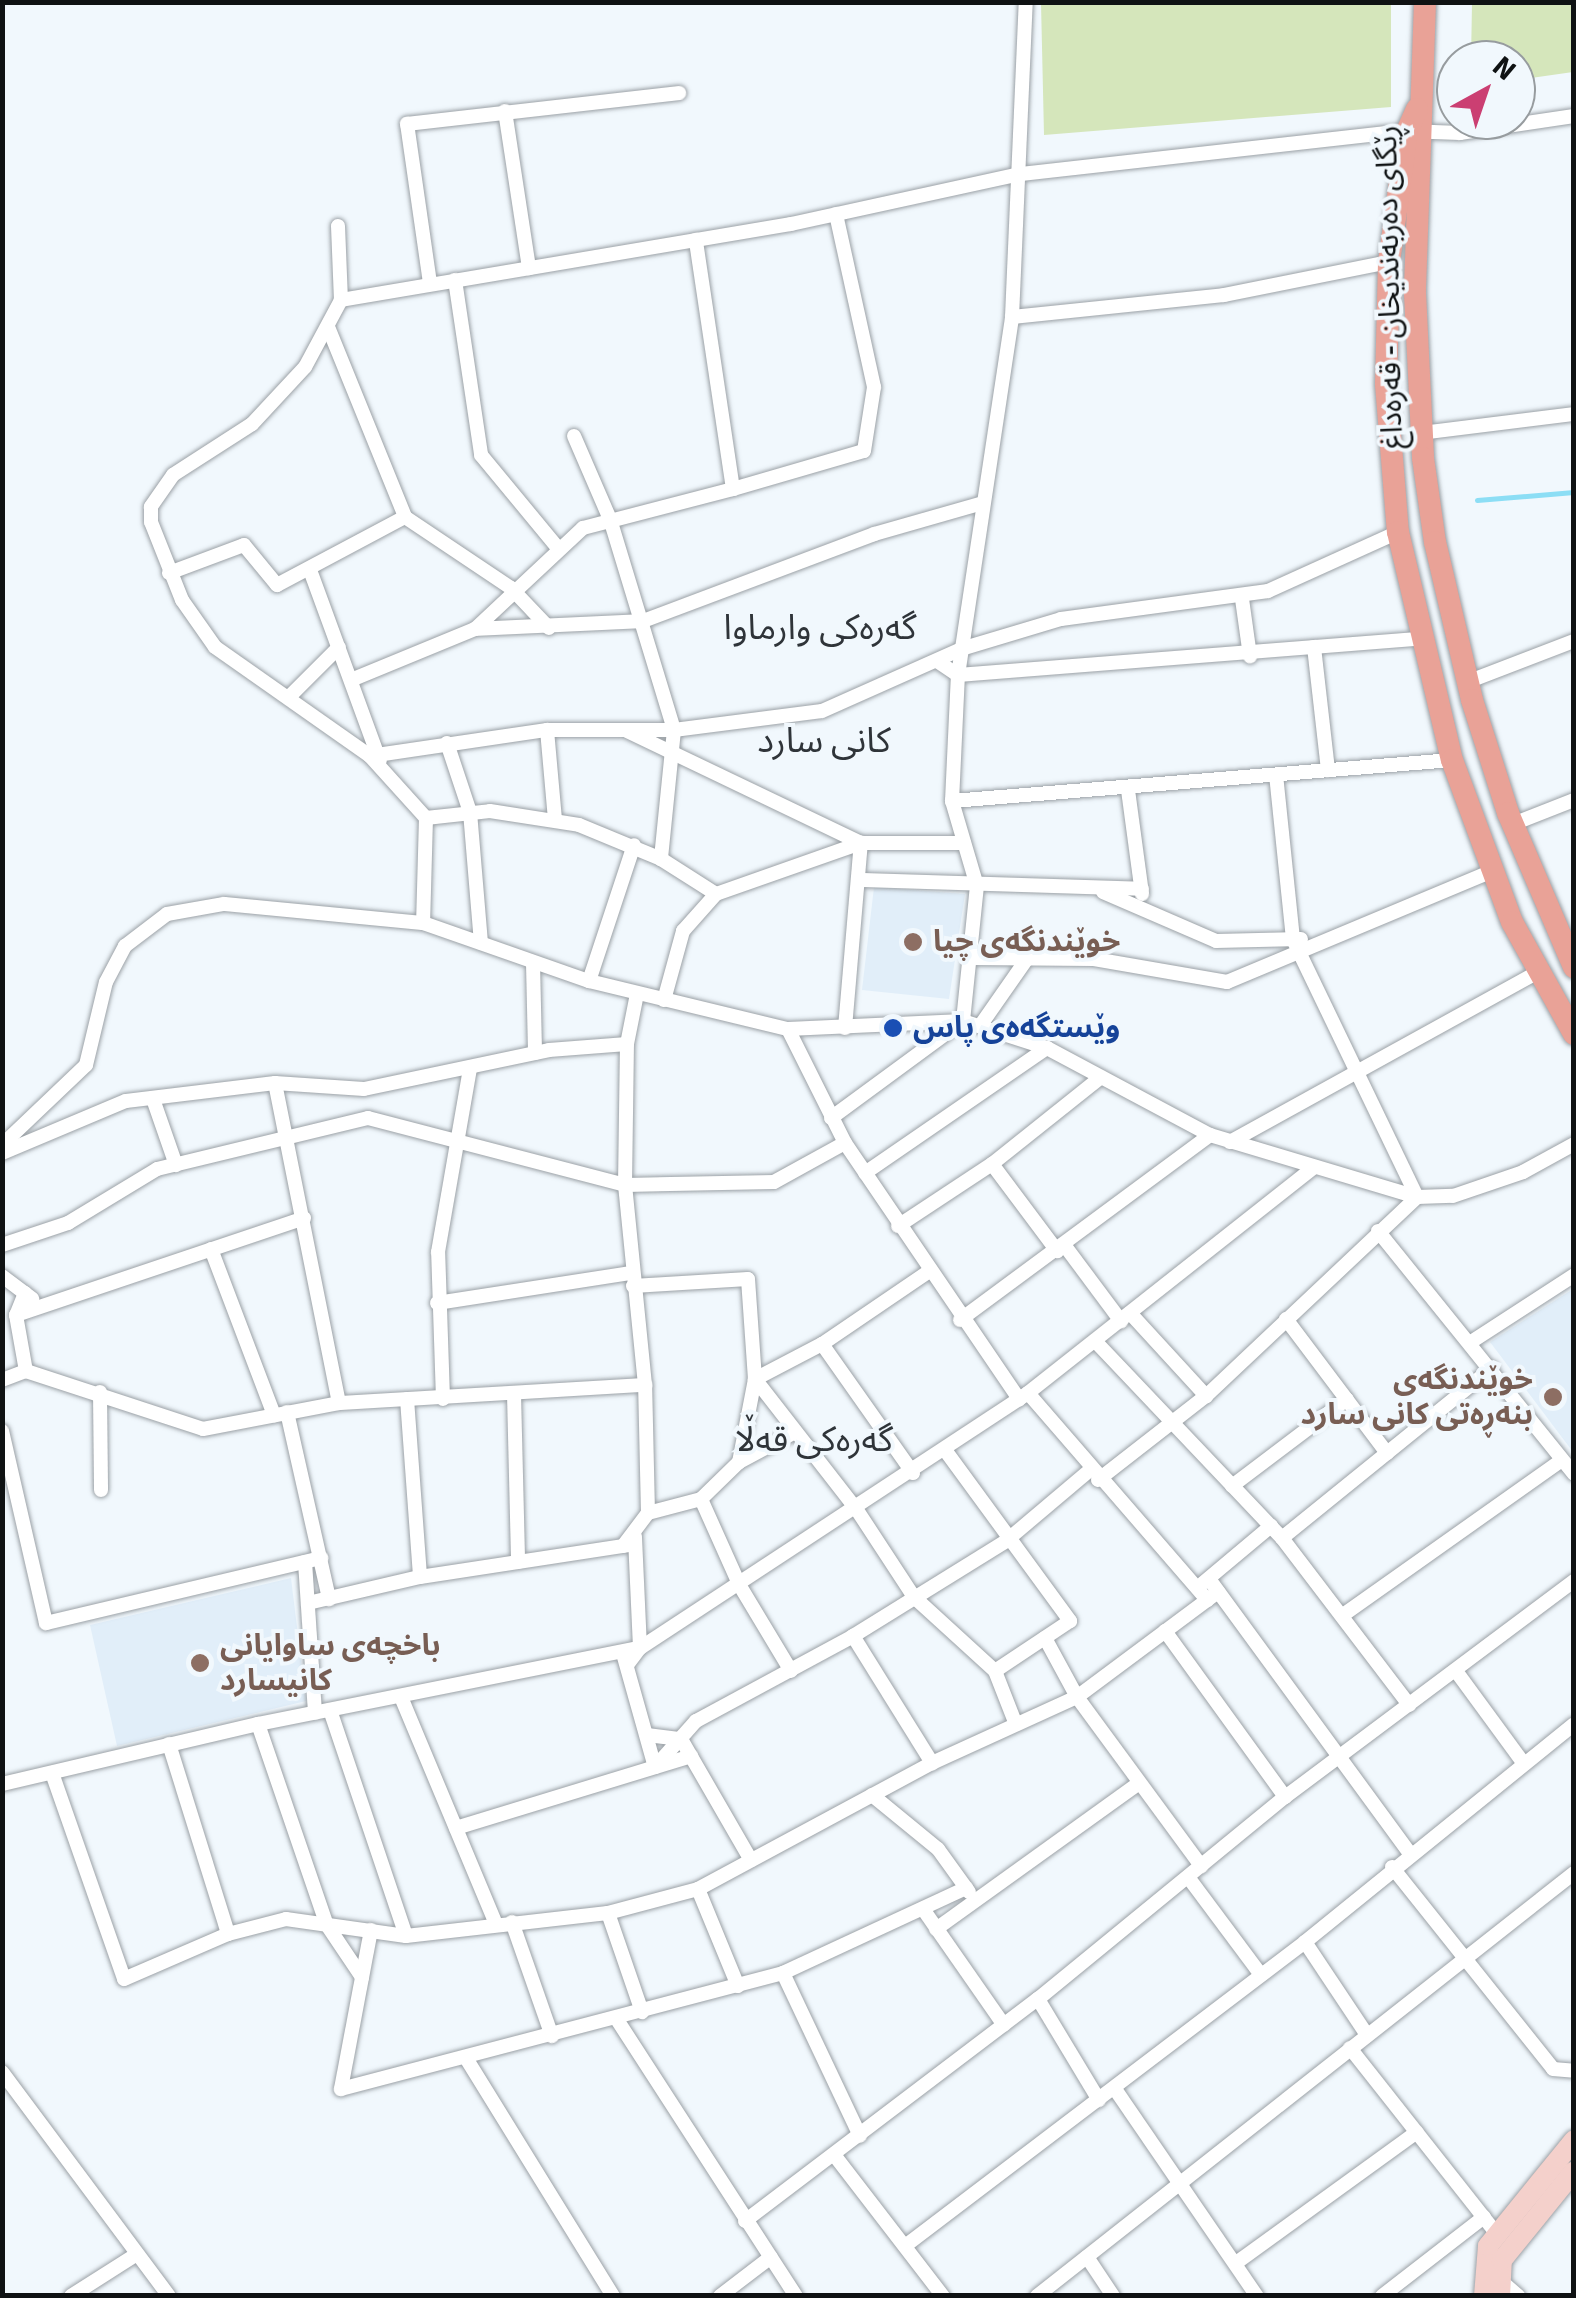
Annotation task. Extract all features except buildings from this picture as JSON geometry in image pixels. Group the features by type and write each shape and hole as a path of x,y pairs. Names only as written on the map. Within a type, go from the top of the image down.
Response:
{"main road":[{"name":"ڕێگای دەربەندیخان - قەرەداغ","path":"1425,2 1416,123 1415,293 1421,433 1438,559 1467,681 1513,824 1574,967"},
{"path":"1416,123 1388,262 1386,384 1398,532 1452,760 1492,871 1536,973 1574,1034"},
{"path":"1430,662 1467,681 1440,707"}],"street":[{"path":"830,1118 962,1021 977,886 952,802 958,675 1012,318 1026,2"},
{"path":"430,284 407,124 679,94"},
{"path":"505,111 529,268"},
{"path":"341,300 696,240 1021,174 1416,123 1460,133 1574,116"},
{"path":"351,680 475,629 516,593 556,547 610,519 864,451 874,387 836,214"},
{"path":"338,226 341,300 328,327 279,399 252,424 196,458 158,494 151,522 169,573 215,647 377,759 426,818 423,924"},
{"path":"696,240 733,488"},
{"path":"1012,318 1224,294 1388,262"},
{"path":"456,280 481,455 556,547"},
{"path":"328,327 405,517 516,593 549,628"},
{"path":"1421,433 1574,414"},
{"path":"574,436 610,519 674,730 676,755 661,859"},
{"path":"475,629 643,621 874,534 983,503"},
{"path":"169,573 244,545 277,585 405,517"},
{"path":"377,759 447,743 546,730 674,730 822,711 962,648 1061,619 1242,599 1398,532"},
{"path":"310,570 377,759"},
{"path":"1242,599 1250,656"},
{"path":"938,660 958,675 1250,656 1424,638"},
{"path":"1467,681 1574,642"},
{"path":"290,696 339,647"},
{"path":"1314,648 1328,770"},
{"path":"546,730 555,819"},
{"path":"624,730 861,844"},
{"path":"447,743 470,812 481,944"},
{"path":"952,802 1452,760"},
{"path":"1276,774 1296,945 1417,1197"},
{"path":"1128,790 1144,910"},
{"path":"1513,824 1574,800"},
{"path":"426,818 470,812 555,819 634,845 716,894"},
{"path":"664,1000 683,931 716,894 861,844 964,842"},
{"path":"845,1028 862,880 861,844"},
{"path":"588,982 634,845"},
{"path":"971,958 1094,959 1216,982 1249,976 1296,945 1492,871"},
{"path":"862,880 1142,889"},
{"path":"1094,888 1222,942 1296,945"},
{"path":"2,1145 86,1065 114,962 151,922 184,908 224,904 423,924 588,982 788,1028 962,1021 1046,1048 1210,1135 1417,1197 1453,1196 1522,1172 1574,1144"},
{"path":"980,1026 1026,960"},
{"path":"533,963 535,1054"},
{"path":"1230,1142 1356,1068 1536,973"},
{"path":"637,994 627,1044 625,1185 645,1385 648,1512 631,1540 640,1648"},
{"path":"788,1028 844,1143 960,1320 1094,1475 1207,1590 1409,1852"},
{"path":"2,1153 126,1101 275,1084 364,1089 535,1054 627,1044"},
{"path":"865,1173 1046,1048"},
{"path":"443,1399 438,1252 470,1069"},
{"path":"898,1226 992,1164 1101,1077"},
{"path":"275,1084 339,1402"},
{"path":"364,1089 368,1118"},
{"path":"153,1099 176,1165"},
{"path":"2,1245 68,1223 157,1169 368,1118 457,1136 625,1185 774,1182 844,1143"},
{"path":"960,1320 1061,1249 1210,1135"},
{"path":"992,1164 1061,1249 1206,1396"},
{"path":"2,1784 258,1724 625,1659 857,1510 1024,1396 1313,1168"},
{"path":"655,1767 696,1721 853,1636 1006,1541 1094,1475 1170,1425 1206,1396 1417,1197"},
{"path":"16,1314 304,1218"},
{"path":"1378,1231 1574,1474"},
{"path":"211,1249 280,1413 329,1600"},
{"path":"755,1379 822,1344 928,1272"},
{"path":"1471,1342 1574,1275"},
{"path":"2,1276 40,1306"},
{"path":"437,1303 632,1279 748,1279 755,1379 739,1462"},
{"path":"25,1294 16,1314 26,1371"},
{"path":"1286,1320 1387,1453"},
{"path":"1096,1342 1170,1425 1282,1538 1344,1614 1409,1705"},
{"path":"822,1344 912,1473"},
{"path":"1282,1538 1492,1368"},
{"path":"2,1380 26,1371 100,1392 202,1429 339,1402 645,1385"},
{"path":"755,1379 857,1510 914,1597 996,1671 1015,1722"},
{"path":"100,1392 101,1490"},
{"path":"514,1394 518,1562"},
{"path":"407,1399 420,1577"},
{"path":"1232,1486 1346,1400"},
{"path":"2,1431 46,1623 321,1558"},
{"path":"648,1512 701,1499 739,1462 795,1432"},
{"path":"945,1450 1006,1541 1070,1621 996,1671"},
{"path":"1344,1614 1562,1460"},
{"path":"701,1499 740,1586 791,1671"},
{"path":"52,1772 124,1979 228,1934 286,1919 406,1936 495,1922 608,1913 698,1889 932,1763 1077,1696 1194,1609 1207,1590 1271,1526"},
{"path":"308,1603 420,1577 631,1540"},
{"path":"305,1562 323,1711 406,1936"},
{"path":"746,2221 1038,1999 1285,1797 1574,1580"},
{"path":"1165,1631 1285,1797"},
{"path":"853,1636 932,1763"},
{"path":"1045,1638 1077,1696 1201,1866"},
{"path":"625,1659 655,1767"},
{"path":"1456,1671 1524,1764"},
{"path":"401,1697 495,1922"},
{"path":"258,1724 327,1925 362,1977"},
{"path":"905,2246 1305,1942 1409,1852 1574,1724"},
{"path":"646,1736 681,1739"},
{"path":"681,1739 751,1860"},
{"path":"168,1744 228,1934"},
{"path":"456,1828 690,1756"},
{"path":"372,1930 341,2089 783,1973 966,1888 1139,1783"},
{"path":"872,1794 938,1849 966,1888"},
{"path":"1392,1867 1462,1960 1553,2069 1574,2071"},
{"path":"1037,2296 1574,1873"},
{"path":"1188,1877 1261,1975"},
{"path":"936,1929 966,1888"},
{"path":"698,1889 738,1986"},
{"path":"936,1929 949,1896"},
{"path":"922,1909 1004,2025"},
{"path":"608,1913 642,2012"},
{"path":"512,1922 552,2036"},
{"path":"1305,1942 1367,2035"},
{"path":"783,1973 860,2136"},
{"path":"1038,1999 1099,2100"},
{"path":"616,2018 796,2296"},
{"path":"1350,2048 1490,2226 1495,2282"},
{"path":"466,2058 613,2296"},
{"path":"2,2072 168,2296"},
{"path":"1115,2089 1257,2296"},
{"path":"1236,2263 1417,2132"},
{"path":"1382,2296 1490,2226 1574,2140"},
{"path":"836,2156 943,2296"},
{"path":"1484,2296 1495,2282 1502,2260 1566,2194 1574,2171"},
{"path":"70,2296 137,2254"},
{"path":"1087,2257 1113,2296"},
{"path":"720,2296 770,2258"},
{"path":"1495,2282 1518,2296"}],"shaded area":[{"name":"خوێندنگەی چیا","path":"874,887 965,894 949,999 862,990"},
{"name":"خوێندنگەی بنەڕەتی کانی سارد","path":"1573,1289 1573,1452 1490,1342"},
{"name":"باخچەی ساوایانی کانیسارد","path":"291,1578 306,1701 117,1746 90,1625"}],"green space":[{"path":"1041,3 1391,3 1391,107 1044,135"},
{"path":"1472,3 1573,3 1573,72 1536,77 1536,40 1471,40"}],"waterway":[{"path":"1477,500 1574,492"}],"place":[{"name":"خوێندنگەی چیا","path":"913,942"},
{"name":"وێستگەەی پاس","path":"893,1028"},
{"name":"خوێندنگەی بنەڕەتی کانی سارد","path":"1553,1397"},
{"name":"باخچەی ساوایانی کانیسارد","path":"200,1663"}],"district":[{"name":"گەرەکی وارماوا","path":"820,628"},
{"name":"کانی سارد","path":"824,741"},
{"name":"گەرەکی قەڵا","path":"814,1440"}]}
